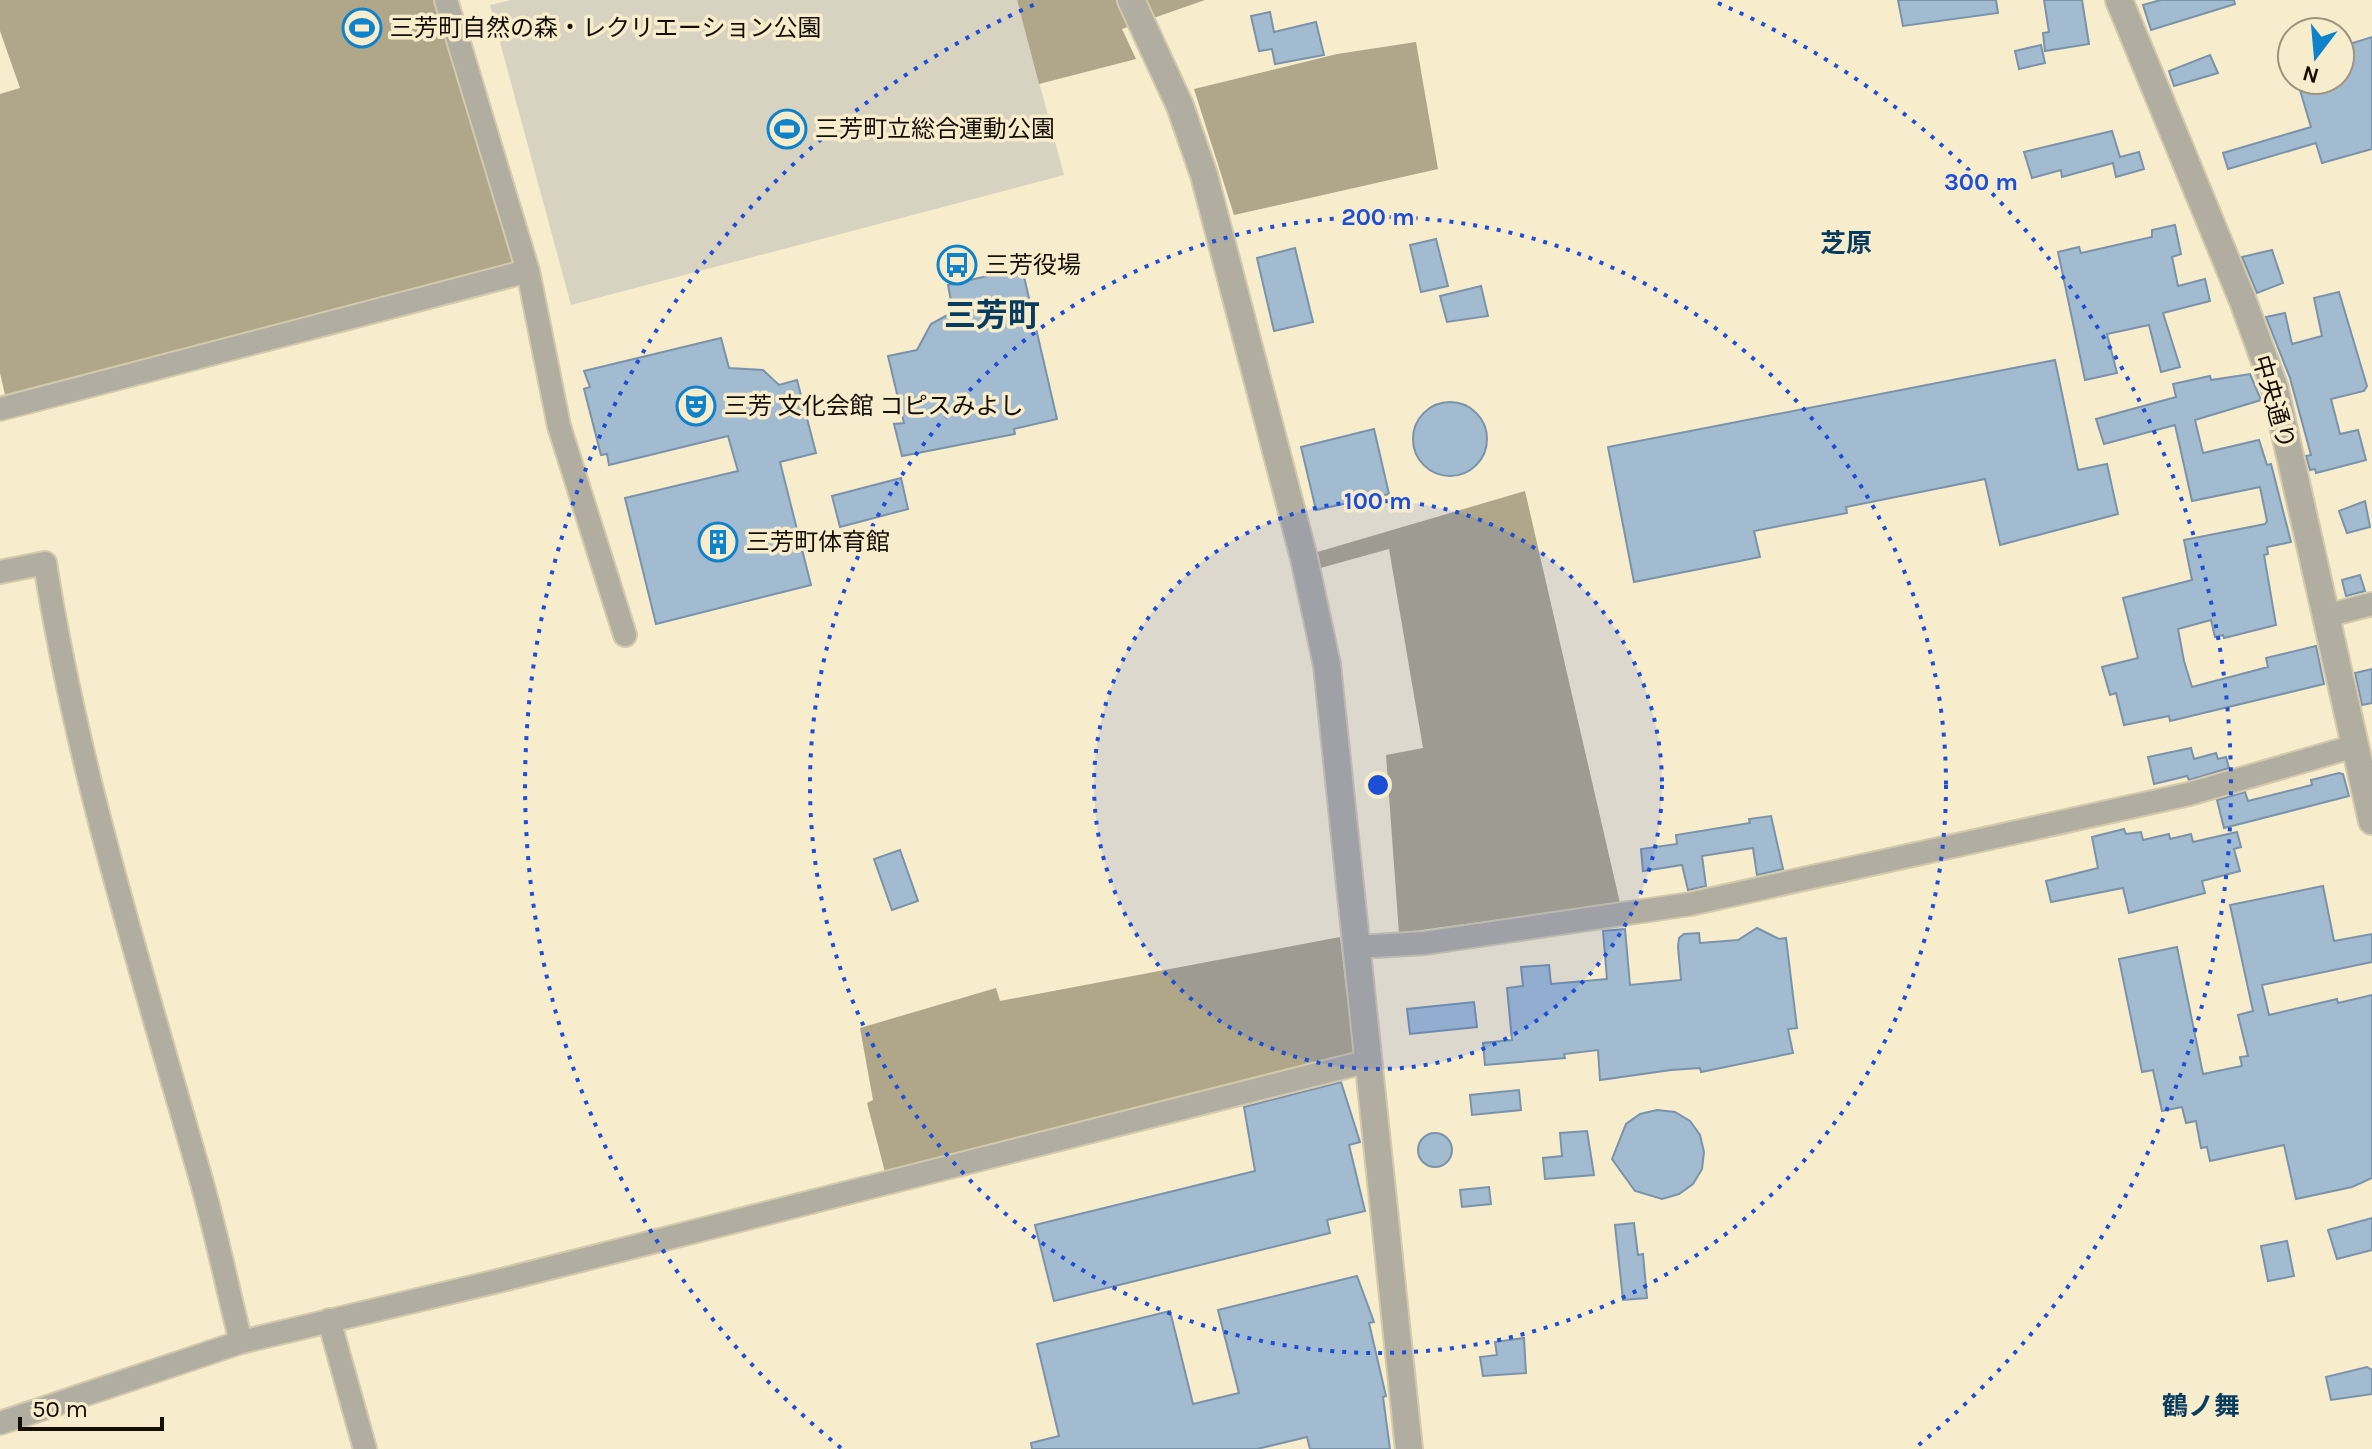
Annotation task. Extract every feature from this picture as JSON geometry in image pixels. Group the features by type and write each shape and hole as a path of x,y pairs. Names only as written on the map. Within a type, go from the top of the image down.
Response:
{"street":[{"path":"446,0 528,271 559,426 625,635"},
{"path":"1131,0 1180,106 1204,175 1304,558 1327,665 1409,1449"},
{"name":"中央通り","path":"2119,0 2243,301 2275,389 2326,616 2364,743 2372,821"},
{"path":"0,409 528,271"},
{"path":"0,572 45,563 57,640 84,763 151,1017 201,1179 241,1342"},
{"path":"2326,616 2372,604"},
{"path":"1357,947 1425,943 1690,904 2189,794 2364,743"},
{"path":"0,1423 241,1342 517,1277 1369,1061"},
{"path":"329,1320 365,1449"}],"shaded area":[{"path":"0,0 437,0 519,267 6,399 0,373 0,94 20,88 0,31"},
{"name":"三芳町立総合運動公園","path":"511,0 1017,0 1064,175 571,305 490,5"},
{"path":"1017,0 1205,0 1122,29 1136,59 1039,84"},
{"path":"1416,42 1438,169 1234,215 1194,89 1337,54"},
{"path":"1525,491 1620,903 1399,933 1386,755 1423,748 1389,549 1317,569 1314,553"},
{"path":"1340,937 1354,1058 886,1176 867,1103 873,1100 860,1028 996,988 1000,1001"}],"building":[{"path":"1898,0 1996,0 1998,13 1903,26"},
{"path":"2044,0 2082,0 2089,44 2045,51 2043,33 2049,32"},
{"path":"2161,0 2234,0 2235,4 2151,30 2143,5"},
{"path":"1270,12 1274,32 1316,22 1324,55 1275,64 1272,49 1259,51 1251,16"},
{"path":"2372,37 2372,149 2322,163 2316,143 2228,169 2223,153 2311,127 2302,96 2356,96 2356,42"},
{"path":"2041,45 2045,63 2019,69 2015,51"},
{"path":"2210,55 2218,73 2174,86 2169,71"},
{"path":"2112,131 2120,157 2139,152 2144,169 2116,177 2113,163 2062,177 2061,170 2032,178 2024,152"},
{"path":"2175,225 2181,254 2172,257 2178,286 2205,279 2210,301 2163,313 2180,367 2161,372 2149,325 2107,334 2117,373 2085,380 2058,252 2079,247 2081,253 2152,237 2152,230"},
{"path":"1436,239 1448,286 1421,292 1410,245"},
{"path":"1295,248 1313,322 1274,331 1257,258"},
{"path":"2272,250 2283,283 2257,293 2242,257"},
{"path":"1022,268 1057,419 1014,429 1015,434 902,456 894,424 904,423 888,356 917,350 931,324 953,312 948,285"},
{"path":"1481,286 1488,316 1447,322 1440,296"},
{"path":"2339,292 2367,386 2364,391 2331,399 2340,434 2358,430 2366,460 2316,473 2315,469 2310,470 2306,456 2311,455 2290,378 2266,317 2285,313 2292,344 2322,336 2314,298"},
{"path":"721,338 729,368 763,370 779,385 797,380 816,453 780,462 811,585 656,624 625,498 738,471 728,436 609,465 607,454 601,455 584,389 590,387 584,371"},
{"path":"2055,360 2078,470 2107,464 2118,514 2000,545 1985,479 1846,507 1847,513 1754,531 1760,557 1634,582 1608,447"},
{"path":"2250,374 2261,400 2195,420 2203,453 2259,440 2267,465 2271,464 2291,542 2267,547 2268,554 2264,555 2276,625 2224,638 2223,635 2215,637 2211,620 2178,629 2184,661 2192,687 2268,667 2266,658 2316,646 2324,684 2170,721 2169,716 2124,725 2116,693 2110,695 2102,667 2138,658 2123,598 2192,580 2184,540 2265,524 2267,521 2260,487 2192,501 2175,425 2104,444 2096,419 2176,397 2173,384 2210,376 2211,380"},
{"path":"1450,402 1471,408 1481,418 1487,439 1481,460 1471,470 1450,476 1429,470 1419,460 1413,439 1419,418 1429,408"},
{"path":"1374,429 1389,494 1316,510 1301,447"},
{"path":"901,478 908,509 840,527 832,496"},
{"path":"2365,501 2370,527 2347,533 2339,511"},
{"path":"2360,575 2365,591 2346,596 2342,580"},
{"path":"2372,669 2372,703 2362,705 2355,673"},
{"path":"2191,748 2194,759 2216,753 2218,759 2226,757 2229,768 2189,780 2187,776 2154,784 2148,757"},
{"path":"2343,774 2349,796 2224,828 2217,800 2245,792 2248,801 2312,785 2311,780"},
{"path":"1771,816 1783,869 1757,875 1753,848 1702,856 1706,886 1688,890 1682,865 1643,871 1641,849 1677,844 1676,835 1750,823 1749,819"},
{"path":"2124,829 2126,834 2141,832 2143,840 2169,834 2170,839 2191,834 2193,842 2237,832 2241,847 2234,849 2240,871 2202,881 2205,893 2129,913 2123,888 2051,902 2046,881 2098,868 2092,837"},
{"path":"900,850 918,901 892,910 874,859"},
{"path":"2323,886 2334,941 2372,934 2372,962 2262,985 2269,1015 2337,999 2338,1003 2372,995 2372,1178 2352,1187 2296,1199 2284,1145 2210,1161 2207,1147 2201,1148 2196,1121 2186,1123 2182,1107 2162,1111 2153,1070 2142,1072 2119,959 2177,947 2203,1074 2242,1066 2240,1057 2248,1056 2238,1015 2253,1011 2230,905"},
{"path":"1757,928 1779,939 1786,938 1797,1028 1788,1029 1793,1053 1701,1072 1700,1068 1671,1070 1600,1080 1598,1050 1564,1054 1565,1058 1485,1065 1483,1043 1512,1040 1507,988 1523,986 1521,967 1549,965 1551,984 1607,979 1603,931 1625,929 1630,985 1681,980 1678,947 1679,938 1684,934 1699,933 1700,943 1738,940"},
{"path":"1474,1002 1477,1027 1410,1034 1407,1009"},
{"path":"1341,1082 1360,1142 1349,1145 1365,1211 1327,1220 1330,1233 1054,1301 1035,1225 1255,1171 1244,1107"},
{"path":"1519,1090 1521,1110 1472,1115 1470,1095"},
{"path":"1657,1110 1675,1112 1690,1121 1700,1135 1704,1152 1702,1169 1693,1184 1679,1194 1662,1199 1635,1191 1612,1159 1626,1124 1640,1114"},
{"path":"1587,1131 1594,1175 1545,1179 1543,1158 1562,1156 1560,1133"},
{"path":"1435,1133 1447,1138 1452,1150 1447,1162 1435,1167 1423,1162 1418,1150 1423,1138"},
{"path":"1489,1187 1491,1204 1462,1207 1460,1190"},
{"path":"2372,1218 2372,1250 2337,1259 2328,1230"},
{"path":"1634,1223 1638,1255 1643,1254 1647,1298 1623,1300 1615,1225"},
{"path":"2287,1241 2294,1276 2268,1281 2261,1246"},
{"path":"1357,1276 1374,1322 1369,1323 1386,1396 1383,1397 1390,1449 1310,1449 1307,1437 1257,1449 1032,1449 1031,1443 1059,1436 1037,1344 1170,1311 1193,1404 1239,1393 1218,1310"},
{"path":"1524,1338 1526,1373 1483,1376 1480,1357 1497,1355 1495,1342"},
{"path":"2367,1367 2372,1370 2372,1394 2331,1400 2326,1377"}],"place":[{"name":"三芳町自然の森・レクリエーション公園","path":"362,28"},
{"name":"三芳町立総合運動公園","path":"787,129"},
{"name":"三芳役場","path":"957,265"},
{"name":"三芳 文化会館 コピスみよし","path":"696,406"},
{"name":"三芳町体育館","path":"718,542"}],"district":[{"name":"芝原","path":"1846,243"},
{"name":"三芳町","path":"992,315"},
{"name":"鶴ノ舞","path":"2201,1406"}]}
